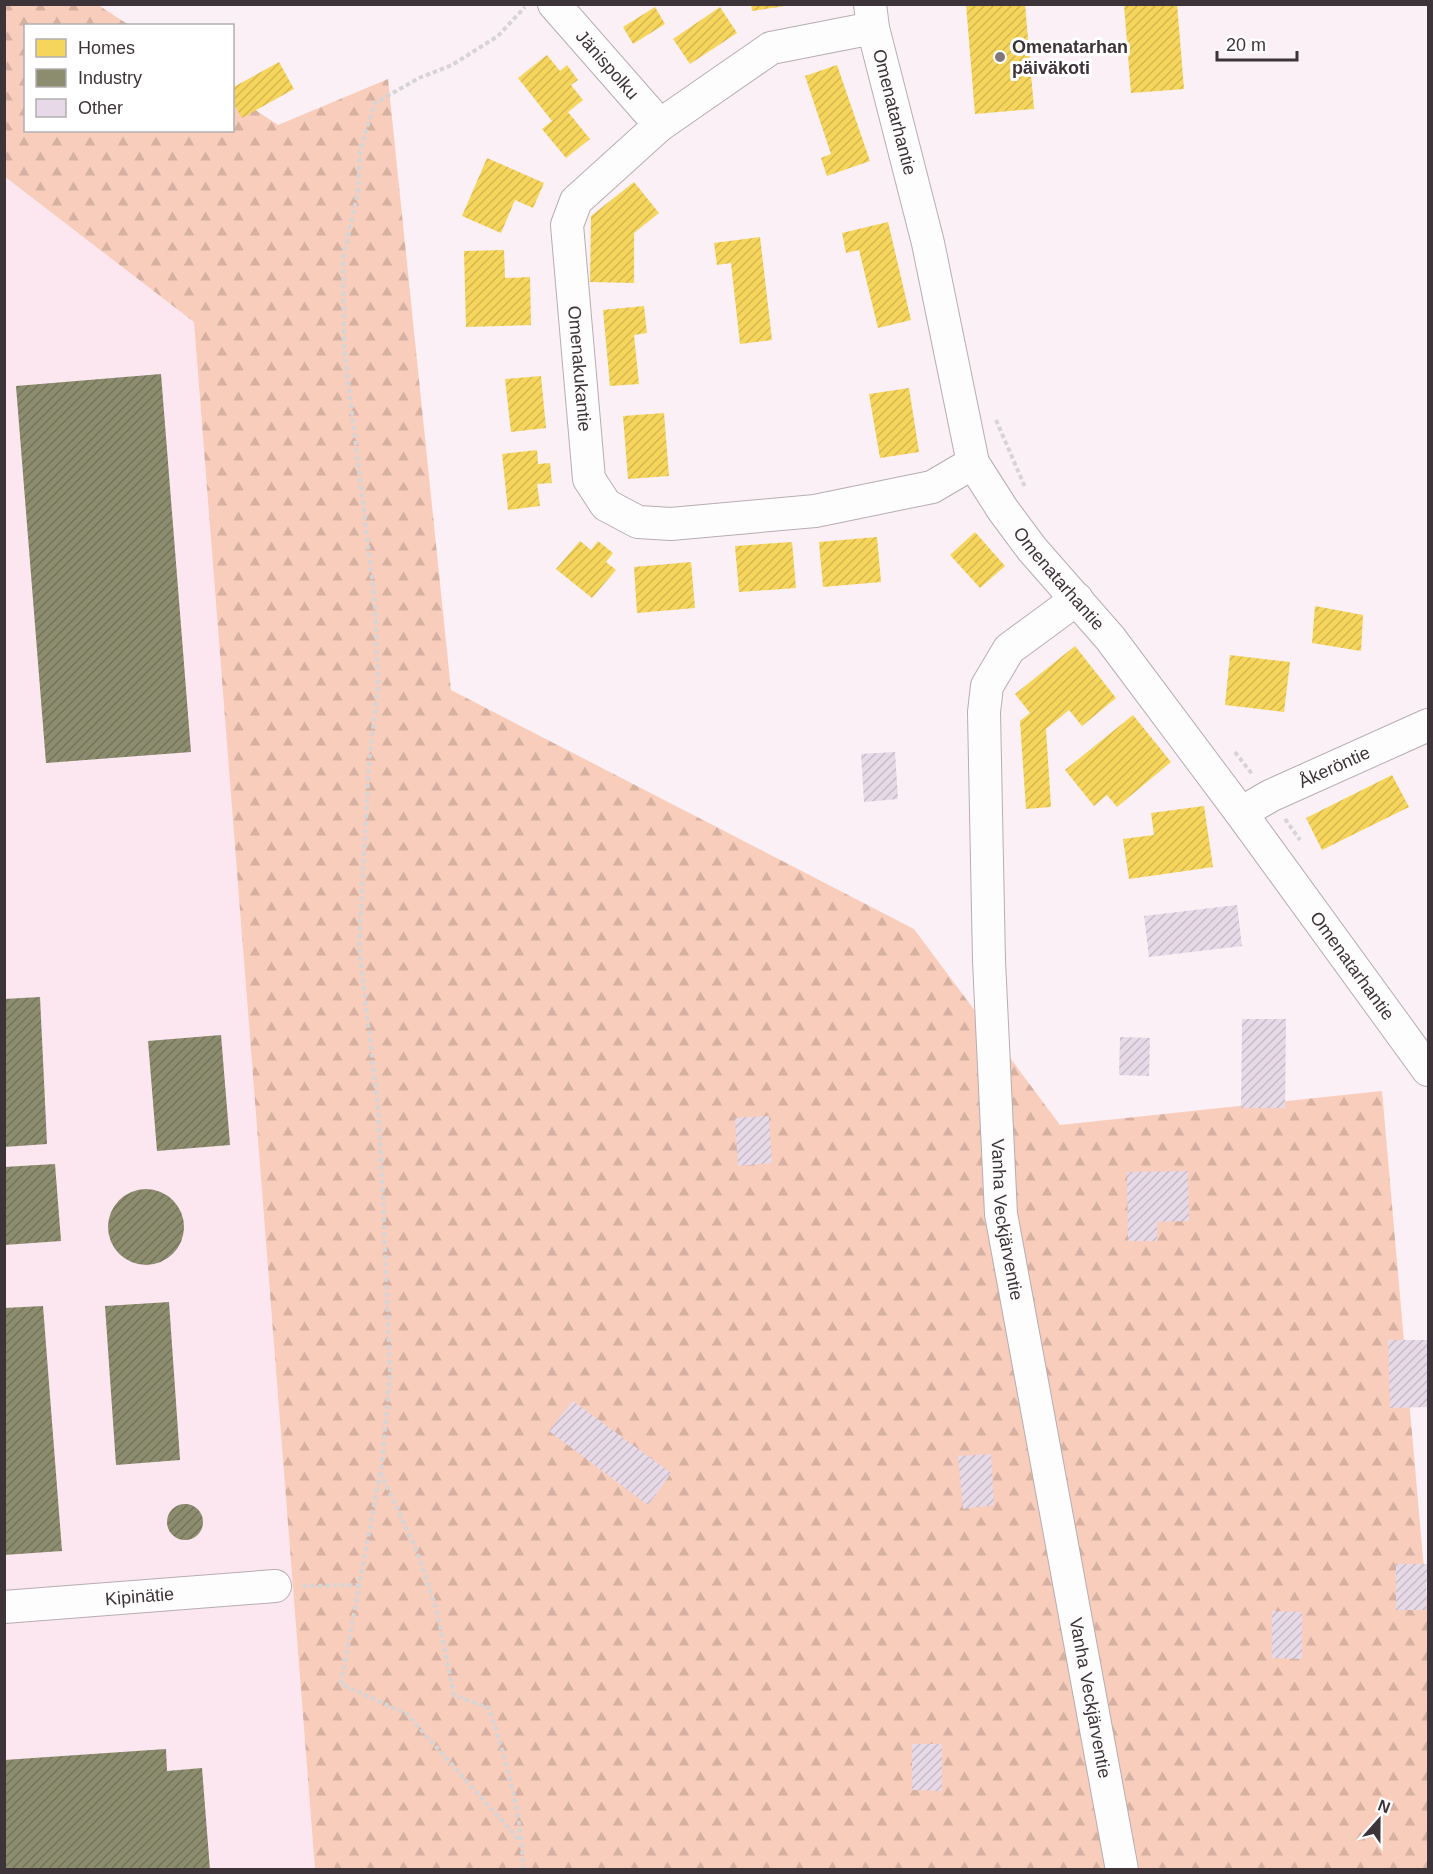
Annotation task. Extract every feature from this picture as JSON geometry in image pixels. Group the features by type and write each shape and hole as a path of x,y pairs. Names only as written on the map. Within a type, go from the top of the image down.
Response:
{"street":[{"name":"Jänispolku","path":"554,4 660,125"},
{"name":"Omenakukantie","path":"871,16 771,48 660,125 576,201 567,225 589,478 606,505 638,522 671,524 815,511 932,487 973,463"},
{"name":"Omenatarhantie","path":"871,16 928,243 973,463 1003,510 1032,549 1110,638 1242,813 1428,1070"},
{"name":"Vanha Veckjärventie","path":"1077,599 1046,625 1009,648 987,686 984,712 988,961 1001,1214 1122,1869"},
{"name":"Åkeröntie","path":"1242,813 1270,796 1428,725"},
{"name":"Kipinätie","path":"4,1607 275,1586"}],"path":[{"path":"520,1842 407,1714 341,1684 381,1466 390,1376 378,1107 359,947 369,763 378,685 375,603 344,347 344,259 358,191 360,150 375,104 419,78 452,65 498,36 528,4"},
{"path":"994,411 1001,433 1031,495"},
{"path":"1234,750 1270,796 1303,845"},
{"path":"381,1466 381,1474 416,1550 438,1611 454,1695 489,1708 507,1763 517,1810 523,1869"},
{"path":"275,1586 358,1585"}],"shaded area":[{"path":"4,177 194,322 315,1869 5,1869"}],"green space":[{"path":"4,5 98,5 127,24 24,24 24,132 234,132 234,96 278,125 388,79 451,690 914,929 1060,1125 1382,1091 1428,1615 1428,1869 315,1869 194,322 5,177"}],"building: Homes":[{"path":"751,4 785,4 785,6 752,11"},
{"name":"Omenatarhan päiväkoti","path":"966,4 1025,4 1034,109 975,114"},
{"name":"Omenatarhan päiväkoti","path":"1124,4 1177,4 1184,89 1131,93"},
{"path":"655,7 665,24 633,44 623,27"},
{"path":"720,7 737,33 690,64 673,39"},
{"path":"547,55 560,71 567,65 578,80 571,85 583,100 568,112 590,139 566,158 542,129 552,121 518,78"},
{"path":"279,62 294,89 242,118 234,104 234,87"},
{"path":"837,65 870,161 827,176 821,158 831,154 805,76"},
{"path":"487,158 544,183 533,208 515,200 501,233 462,216"},
{"path":"634,182 659,213 634,233 634,283 590,282 591,216"},
{"path":"888,222 911,320 878,328 859,250 846,253 842,233"},
{"path":"760,237 772,340 740,344 731,263 717,265 714,243"},
{"path":"504,250 505,278 530,277 531,325 466,327 464,251"},
{"path":"644,306 647,333 634,335 639,384 610,386 603,310"},
{"path":"541,376 546,428 511,432 505,379"},
{"path":"909,388 919,452 880,458 869,394"},
{"path":"664,413 669,476 628,479 623,416"},
{"path":"537,450 538,464 550,463 552,483 537,484 540,506 508,510 502,454"},
{"path":"975,532 1005,566 980,588 950,555"},
{"path":"877,537 881,582 823,587 819,542"},
{"path":"580,541 591,550 598,541 613,553 606,562 616,570 592,598 556,569"},
{"path":"792,542 796,588 739,592 735,546"},
{"path":"691,562 695,608 637,613 634,567"},
{"path":"1315,606 1363,615 1361,651 1312,643"},
{"path":"1075,646 1116,698 1082,726 1069,710 1046,729 1051,807 1026,809 1020,721 1030,713 1015,694"},
{"path":"1230,655 1290,662 1284,712 1225,705"},
{"path":"1133,715 1171,762 1117,807 1107,795 1094,806 1065,770"},
{"path":"1392,775 1409,807 1322,850 1306,818"},
{"path":"1204,806 1213,867 1129,879 1123,839 1154,835 1151,813"}],"building: Industry":[{"path":"161,374 191,752 46,763 16,386"},
{"path":"40,997 47,1144 4,1147 4,999"},
{"path":"221,1035 230,1145 157,1151 148,1041"},
{"path":"55,1164 61,1241 4,1245 4,1167"},
{"path":"146,1189 161,1192 173,1200 181,1212 184,1227 181,1242 173,1254 161,1262 146,1265 131,1262 119,1254 111,1242 108,1227 111,1212 119,1200 131,1192"},
{"path":"169,1302 180,1460 116,1465 105,1306"},
{"path":"43,1306 62,1551 4,1555 4,1308"},
{"path":"185,1504 198,1509 203,1522 198,1535 185,1540 172,1535 167,1522 172,1509"},
{"path":"166,1749 167,1771 202,1768 210,1870 4,1870 4,1760"}],"building: Other":[{"path":"895,752 898,799 864,802 861,754"},
{"path":"1237,905 1242,946 1149,957 1144,916"},
{"path":"1242,1019 1286,1019 1285,1108 1241,1108"},
{"path":"1120,1037 1150,1038 1149,1076 1119,1075"},
{"path":"769,1116 772,1163 738,1166 735,1118"},
{"path":"1188,1171 1189,1221 1157,1222 1157,1241 1128,1241 1127,1172"},
{"path":"1388,1340 1427,1340 1428,1407 1390,1408"},
{"path":"573,1401 671,1473 648,1505 549,1431"},
{"path":"991,1454 994,1505 963,1509 958,1456"},
{"path":"1396,1564 1427,1564 1426,1610 1396,1610"},
{"path":"1272,1611 1302,1612 1302,1659 1272,1658"},
{"path":"912,1744 942,1744 942,1791 912,1790"}],"place":[{"name":"Omenatarhan päiväkoti","path":"1000,57"}]}
